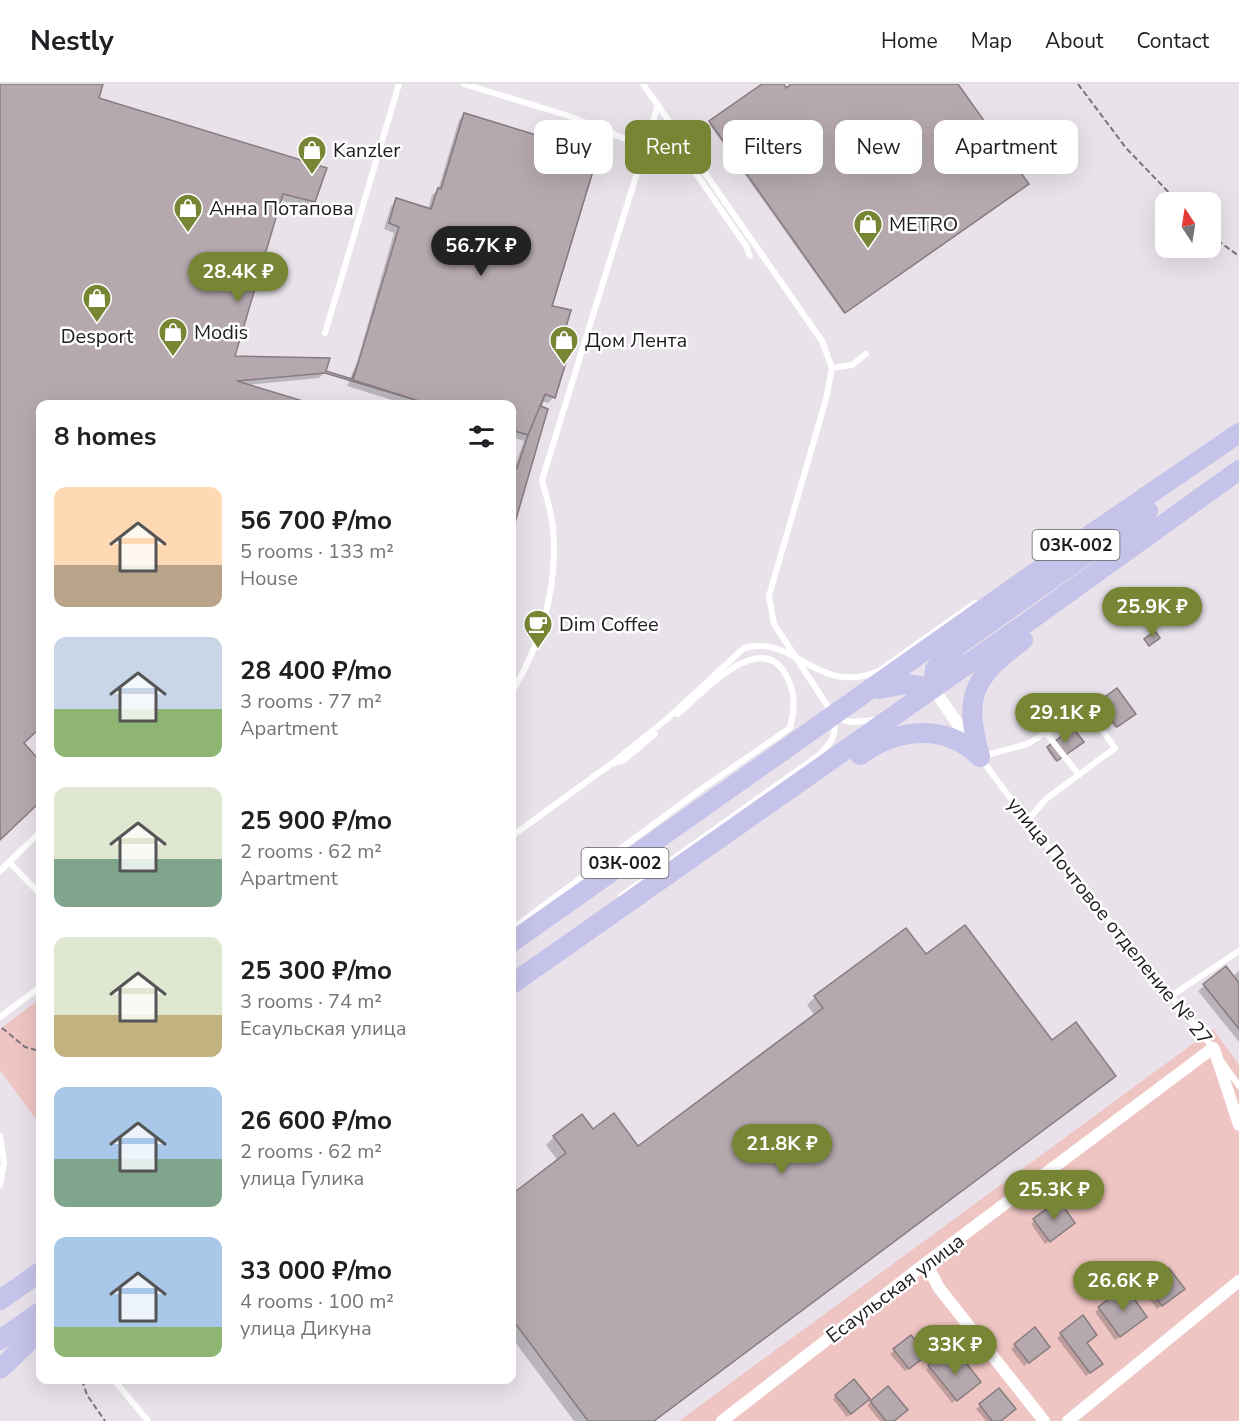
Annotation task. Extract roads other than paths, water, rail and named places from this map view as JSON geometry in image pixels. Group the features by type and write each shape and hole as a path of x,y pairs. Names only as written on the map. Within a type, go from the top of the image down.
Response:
{"main road":[{"name":"03К-002","path":"516,939 1239,433"},
{"path":"868,692 906,684 933,688 935,669 958,645 1239,448"},
{"name":"03К-002","path":"516,981 1239,470"},
{"path":"980,757 972,727 972,708 977,686 984,674 1034,632 1239,485"},
{"path":"588,931 617,926 876,744 902,734 934,733 970,747 980,757"},
{"path":"0,1291 36,1268"},
{"path":"0,1300 36,1275"},
{"path":"0,1340 36,1315"},
{"path":"0,1369 36,1334"}],"street":[{"path":"933,688 980,757"},
{"path":"1213,1049 1239,1125"},
{"name":"Есаульская улица","path":"722,1421 926,1263 1213,1049"},
{"path":"926,1263 939,1288 1044,1421"},
{"path":"1068,1421 1239,1281"}],"lane":[{"path":"325,333 399,84"},
{"path":"464,84 569,116 625,139"},
{"path":"643,84 668,120"},
{"path":"653,120 658,105"},
{"path":"516,685 526,669 546,620 553,575 554,528 542,480 637,174"},
{"path":"696,174 746,246 750,256 755,244"},
{"path":"614,901 819,755 834,741 836,729 834,716 774,624 769,596 805,477 832,368 822,341 705,174"},
{"path":"832,368 852,365 866,354"},
{"path":"1130,497 1150,484 1196,462"},
{"path":"516,834 612,764 667,719 744,648 756,645 793,655 828,675 861,678 879,671 985,596"},
{"path":"516,926 700,790 790,728 796,705 791,684 783,668 770,659 754,658 739,662 624,760 612,764"},
{"path":"980,757 1027,744 1087,708 1115,748 1046,799 1027,821"},
{"path":"834,716 851,722 895,715"},
{"path":"1046,733 1079,775"},
{"name":"улица Почтовое отделение № 27","path":"980,757 1027,821 1172,996 1239,1086"},
{"path":"0,871 36,836"},
{"path":"9,862 36,890"},
{"path":"516,972 558,941"},
{"path":"1172,996 1239,951"},
{"path":"0,1017 36,990"},
{"path":"0,1136 4,1163 0,1185"},
{"path":"117,1384 148,1421"}],"place":[{"name":"Kanzler","path":"312,176"},
{"name":"Анна Потапова","path":"188,234"},
{"name":"METRO","path":"868,250"},
{"name":"Desport","path":"97,324"},
{"name":"Modis","path":"173,358"},
{"name":"Дом Лента","path":"564,366"},
{"name":"Dim Coffee","path":"538,650"}]}
